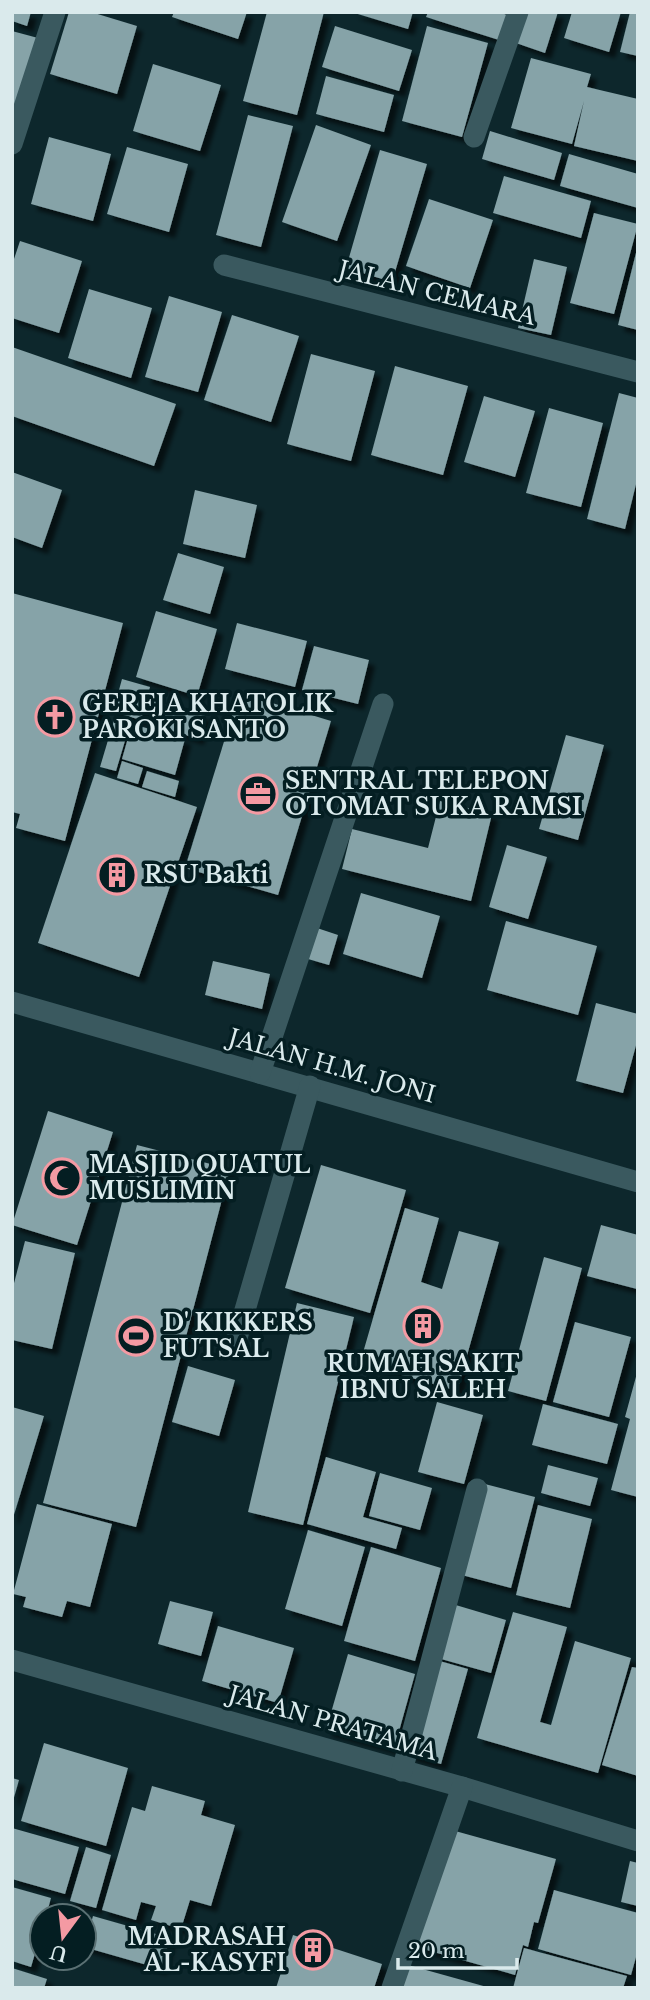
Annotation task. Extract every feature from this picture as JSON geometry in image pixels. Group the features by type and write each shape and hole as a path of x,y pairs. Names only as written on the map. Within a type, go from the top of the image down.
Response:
{"street":[{"path":"12,144 55,12"},
{"path":"474,138 518,12"},
{"name":"JALAN CEMARA","path":"224,265 638,372"},
{"path":"260,1073 383,704"},
{"name":"JALAN H.M. JONI","path":"12,1002 638,1182"},
{"path":"236,1341 310,1086"},
{"path":"402,1771 477,1489"},
{"name":"JALAN PRATAMA","path":"12,1660 462,1787 638,1841"},
{"path":"392,1988 462,1787"}],"building":[{"path":"12,12 31,12 27,26 12,21"},
{"path":"69,12 91,12 137,26 117,94 50,74"},
{"path":"174,12 247,12 238,39 172,17"},
{"path":"267,12 324,12 297,115 243,101"},
{"path":"351,12 413,12 408,29"},
{"path":"428,12 499,12 507,15 499,40 426,17"},
{"path":"523,12 558,12 545,53 513,42"},
{"path":"572,12 621,12 609,52 564,38"},
{"path":"630,12 638,12 638,56 620,52"},
{"path":"335,26 412,50 399,91 322,67"},
{"path":"427,26 488,43 462,137 402,121"},
{"path":"12,31 38,38 12,120"},
{"path":"531,58 591,74 587,87 638,99 638,161 574,146 584,101 572,144 511,128"},
{"path":"153,64 221,85 200,151 133,131"},
{"path":"326,76 394,95 384,132 316,114"},
{"path":"248,115 293,126 261,247 216,235"},
{"path":"316,125 371,145 337,241 282,222"},
{"path":"490,131 562,153 554,180 482,159"},
{"path":"49,137 111,154 93,221 31,204"},
{"path":"127,147 188,164 169,232 107,214"},
{"path":"380,150 427,164 392,282 346,268"},
{"path":"569,154 638,174 638,208 560,186"},
{"path":"504,176 591,201 581,238 493,213"},
{"path":"429,199 493,220 470,288 406,266"},
{"path":"594,213 638,224 614,314 570,303"},
{"path":"20,241 82,261 59,333 12,318 12,265"},
{"path":"638,249 638,330 618,325"},
{"path":"534,259 567,267 551,335 518,328"},
{"path":"89,289 152,308 131,378 68,358"},
{"path":"169,296 222,312 198,392 145,377"},
{"path":"232,315 299,336 271,422 204,400"},
{"path":"12,347 176,404 154,466 12,416"},
{"path":"311,354 375,371 351,461 287,444"},
{"path":"395,366 468,386 443,475 371,455"},
{"path":"619,393 638,398 638,476 625,529 587,519"},
{"path":"484,396 535,411 515,477 464,462"},
{"path":"549,408 603,423 581,507 526,493"},
{"path":"12,472 62,490 42,548 12,537"},
{"path":"195,490 257,505 245,558 183,544"},
{"path":"178,553 224,567 210,614 163,600"},
{"name":"GEREJA KHATOLIK PAROKI SANTO","path":"12,593 123,623 65,841 16,828 20,814 12,812"},
{"path":"156,611 217,629 197,696 136,677"},
{"path":"237,623 307,641 295,687 225,669"},
{"path":"314,646 369,660 358,704 302,690"},
{"path":"122,679 150,687 141,720 113,712"},
{"name":"SENTRAL TELEPON OTOMAT SUKA RAMSI","path":"239,693 331,721 278,895 185,868"},
{"path":"154,701 205,716 198,739 147,723"},
{"path":"114,720 130,724 116,771 100,767"},
{"path":"132,724 185,739 175,775 122,759"},
{"path":"566,735 604,745 578,840 539,829"},
{"path":"122,761 143,768 138,784 117,778"},
{"path":"147,771 179,781 175,797 142,787"},
{"name":"RSU Bakti","path":"95,773 197,807 139,977 38,943"},
{"path":"440,801 492,814 471,901 342,869 352,829 428,848"},
{"path":"507,845 547,857 528,919 489,907"},
{"path":"361,893 440,916 422,978 343,954"},
{"path":"506,921 597,946 578,1015 487,990"},
{"path":"317,928 338,935 329,965 308,959"},
{"path":"213,961 270,974 262,1009 205,995"},
{"path":"596,1003 638,1014 638,1038 623,1093 576,1081"},
{"name":"MASJID QUATUL MUSLIMIN","path":"48,1111 113,1132 77,1245 12,1225"},
{"name":"D' KIKKERS FUTSAL","path":"137,1145 230,1169 136,1527 43,1503"},
{"path":"321,1165 406,1190 370,1313 285,1288"},
{"name":"RUMAH SAKIT IBNU SALEH","path":"405,1208 439,1218 421,1282 442,1289 459,1231 499,1242 457,1391 360,1363"},
{"path":"601,1225 638,1235 637,1289 587,1276"},
{"path":"25,1241 75,1253 52,1349 12,1340 12,1291"},
{"path":"544,1257 582,1268 546,1401 508,1391"},
{"path":"297,1303 354,1317 303,1525 248,1512"},
{"path":"575,1322 631,1337 609,1417 553,1402"},
{"path":"188,1366 235,1380 219,1436 172,1422"},
{"path":"637,1373 638,1497 611,1490 630,1419 625,1417"},
{"path":"437,1402 483,1415 464,1484 418,1472"},
{"path":"543,1404 618,1424 607,1464 532,1445"},
{"path":"12,1407 44,1416 13,1518 12,1518"},
{"path":"326,1457 376,1472 363,1517 402,1528 396,1549 307,1524"},
{"path":"548,1465 598,1478 590,1506 541,1493"},
{"path":"380,1473 432,1488 420,1530 369,1516"},
{"path":"481,1483 535,1497 511,1588 458,1574"},
{"path":"37,1504 112,1524 90,1607 67,1601 62,1617 23,1607 26,1597 13,1594"},
{"path":"538,1505 592,1519 570,1608 516,1595"},
{"path":"308,1530 365,1547 342,1626 285,1609"},
{"path":"371,1547 441,1568 415,1661 344,1641"},
{"path":"170,1601 213,1612 201,1656 158,1644"},
{"path":"449,1603 506,1620 491,1673 434,1657"},
{"path":"513,1612 567,1627 540,1722 551,1725 575,1641 631,1658 598,1773 477,1738"},
{"path":"218,1626 294,1648 278,1703 202,1681"},
{"path":"348,1654 415,1674 394,1749 326,1730"},
{"path":"436,1660 468,1669 441,1764 409,1755"},
{"path":"632,1667 638,1668 638,1776 602,1765"},
{"path":"44,1743 128,1768 106,1846 21,1821"},
{"path":"12,1778 19,1780 13,1801 12,1801"},
{"path":"152,1786 205,1801 201,1815 235,1825 211,1906 190,1900 181,1929 151,1920 156,1906 141,1902 136,1920 102,1910 132,1807 145,1811"},
{"path":"12,1828 79,1847 65,1894 12,1879"},
{"path":"448,1829 556,1859 538,1923 534,1922 528,1947 523,1945 515,1975 416,1947"},
{"path":"86,1847 111,1855 98,1902 70,1901"},
{"path":"630,1861 638,1863 638,1906 621,1902"},
{"path":"12,1887 51,1898 50,1902 28,1902 28,1966 12,1961"},
{"path":"554,1890 638,1913 638,1950 631,1975 538,1949"},
{"path":"98,1917 170,1938 161,1969 98,1951"},
{"name":"MADRASAH AL-KASYFI","path":"293,1935 382,1964 374,1988 276,1988"},
{"path":"524,1948 627,1976 623,1988 513,1988"},
{"path":"408,1965 487,1987 487,1988 402,1988"},
{"path":"12,1968 47,1979 44,1988 12,1988"}],"place":[{"name":"GEREJA KHATOLIK PAROKI SANTO","path":"55,717"},
{"name":"SENTRAL TELEPON OTOMAT SUKA RAMSI","path":"258,794"},
{"name":"RSU Bakti","path":"117,875"},
{"name":"MASJID QUATUL MUSLIMIN","path":"62,1178"},
{"name":"RUMAH SAKIT IBNU SALEH","path":"423,1326"},
{"name":"D' KIKKERS FUTSAL","path":"136,1336"},
{"name":"MADRASAH AL-KASYFI","path":"313,1950"}]}
